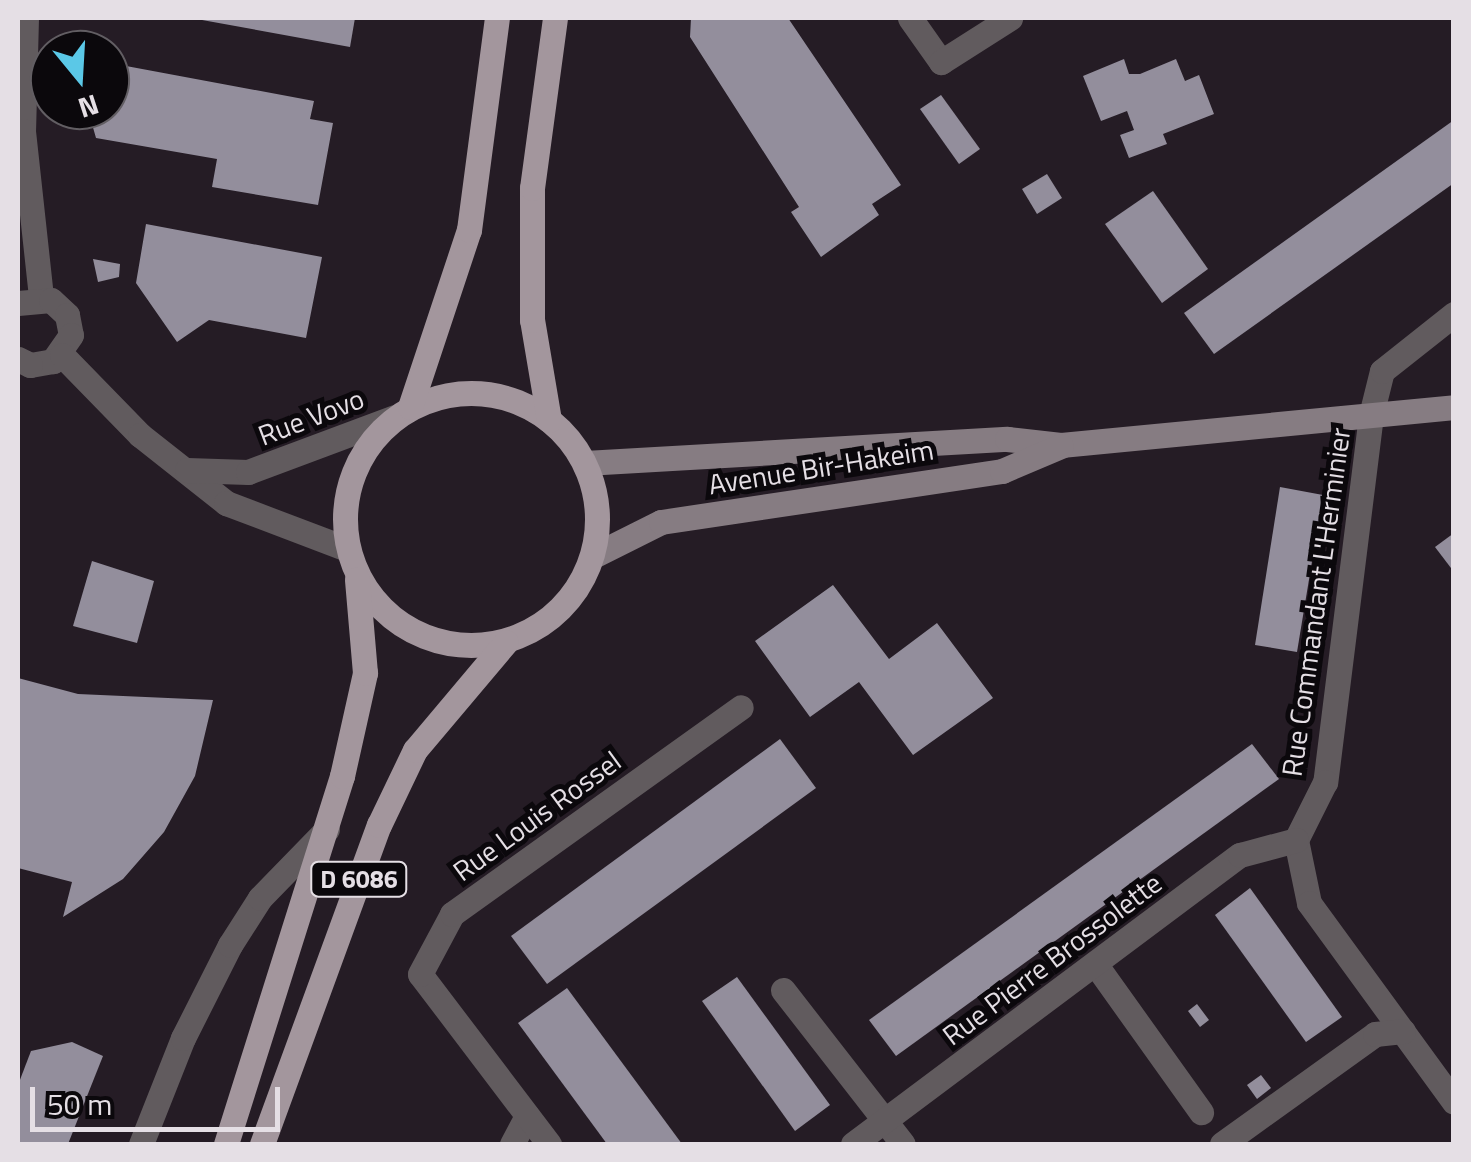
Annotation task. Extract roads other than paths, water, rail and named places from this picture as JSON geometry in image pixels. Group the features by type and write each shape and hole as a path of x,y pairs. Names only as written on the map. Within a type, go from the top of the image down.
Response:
{"main road":[{"path":"402,412 457,393 489,396 549,420 585,463 598,508 592,556 564,604 544,624 506,642 448,644 395,622 358,579 346,549 344,500 362,454 402,412 469,230 498,18"},
{"path":"549,420 532,320 532,188 555,18"},
{"name":"Avenue Bir-Hakeim","path":"585,463 1007,439 1061,445 1454,407"},
{"name":"Avenue Bir-Hakeim","path":"592,556 661,522 1002,471 1061,445"},
{"name":"D 6086","path":"226,1144 327,829 365,673 358,579"},
{"name":"D 6086","path":"262,1144 379,825 415,750 506,642"}],"street":[{"path":"18,359 42,365 62,355 71,336 67,314 29,300 24,131 26,18"},
{"path":"910,18 941,62 1010,18"},
{"name":"Rue Commandant L'Herminier","path":"1296,840 1325,782 1371,415 1382,371 1454,314"},
{"path":"62,355 140,435 226,503 346,549"},
{"name":"Rue Vovo","path":"188,470 248,472 402,412"},
{"name":"Rue Louis Rossel","path":"548,1144 420,974 452,914 741,707"},
{"path":"141,1144 183,1038 230,945 260,898 327,829"},
{"path":"1296,840 1309,903 1454,1102"},
{"name":"Rue Pierre Brossolette","path":"853,1144 1240,856 1296,840"},
{"path":"1096,965 1201,1112"},
{"path":"783,990 903,1144"},
{"path":"1222,1144 1375,1034 1403,1032"},
{"path":"512,1144 527,1116"}]}
